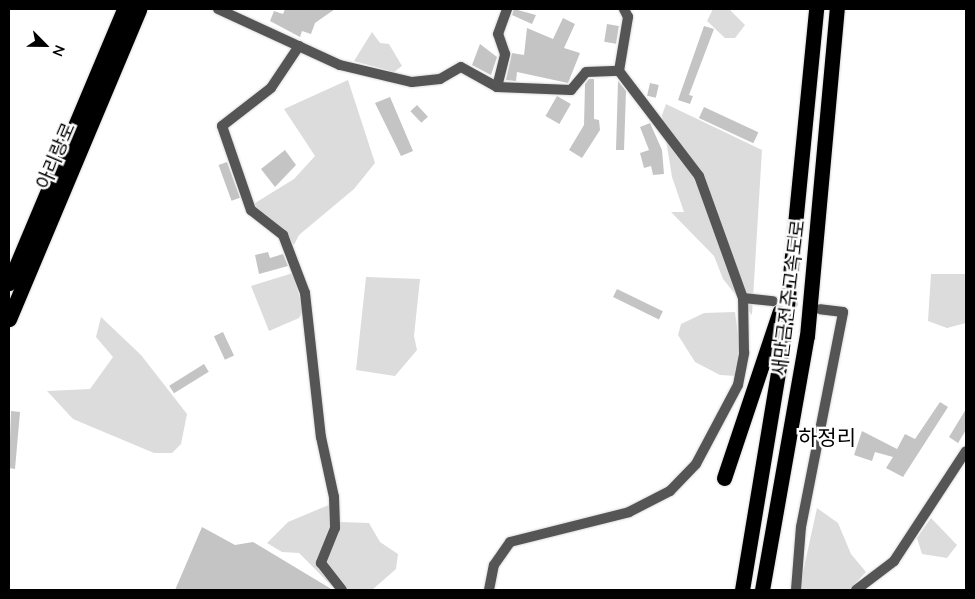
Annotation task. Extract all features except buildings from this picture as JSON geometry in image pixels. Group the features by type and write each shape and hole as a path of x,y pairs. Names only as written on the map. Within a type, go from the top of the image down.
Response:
{"highway":[{"name":"아리랑로","path":"9,283 124,9"},
{"name":"아리랑로","path":"9,319 139,9"},
{"name":"새만금전주고속도로","path":"742,590 762,488 791,274 816,9"},
{"name":"새만금전주고속도로","path":"762,590 808,336 837,9"},
{"path":"724,478 791,274"}],"street":[{"path":"218,9 340,65 412,82 440,79 461,68 497,87 571,90 586,72 619,71"},
{"path":"497,87 505,54 498,34 507,9"},
{"path":"490,590 494,565 510,542 629,512 670,491 696,464 738,385 744,353 743,298 699,176 619,71 628,17 624,9"},
{"path":"298,46 271,88 222,126 251,210 283,235 305,293 321,437 334,496 335,528 321,562 342,590"},
{"path":"743,298 773,301"},
{"path":"796,590 801,527 843,312 820,309"},
{"path":"856,590 894,561 966,451"}],"shaded area":[{"path":"713,9 729,9 745,25 735,38 725,38 707,21"},
{"path":"372,32 380,43 389,44 402,66 394,72 354,61"},
{"path":"348,80 375,163 354,189 299,235 294,245 282,229 255,209 255,203 294,179 315,156 284,109"},
{"path":"666,104 762,150 752,315 723,279 714,256 671,212 684,212 672,177 662,115"},
{"path":"293,273 303,310 299,318 269,331 251,286"},
{"path":"931,274 966,274 966,323 947,328 928,321"},
{"path":"366,277 420,279 414,336 417,350 395,376 356,370"},
{"path":"735,312 740,351 737,376 720,375 695,362 678,335 681,324 704,313"},
{"path":"101,317 141,355 187,414 181,444 172,453 154,453 73,419 47,391 90,389 113,357 96,337"},
{"path":"331,504 340,522 369,523 380,542 398,554 396,569 372,590 336,590 299,553 282,552 267,543 288,522"},
{"path":"817,508 838,523 851,554 866,572 849,590 799,590"},
{"path":"931,518 957,545 947,558 922,554 917,538"}],"tunnel":[{"path":"773,301 814,308"}],"district":[{"name":"하정리","path":"827,437"}]}
